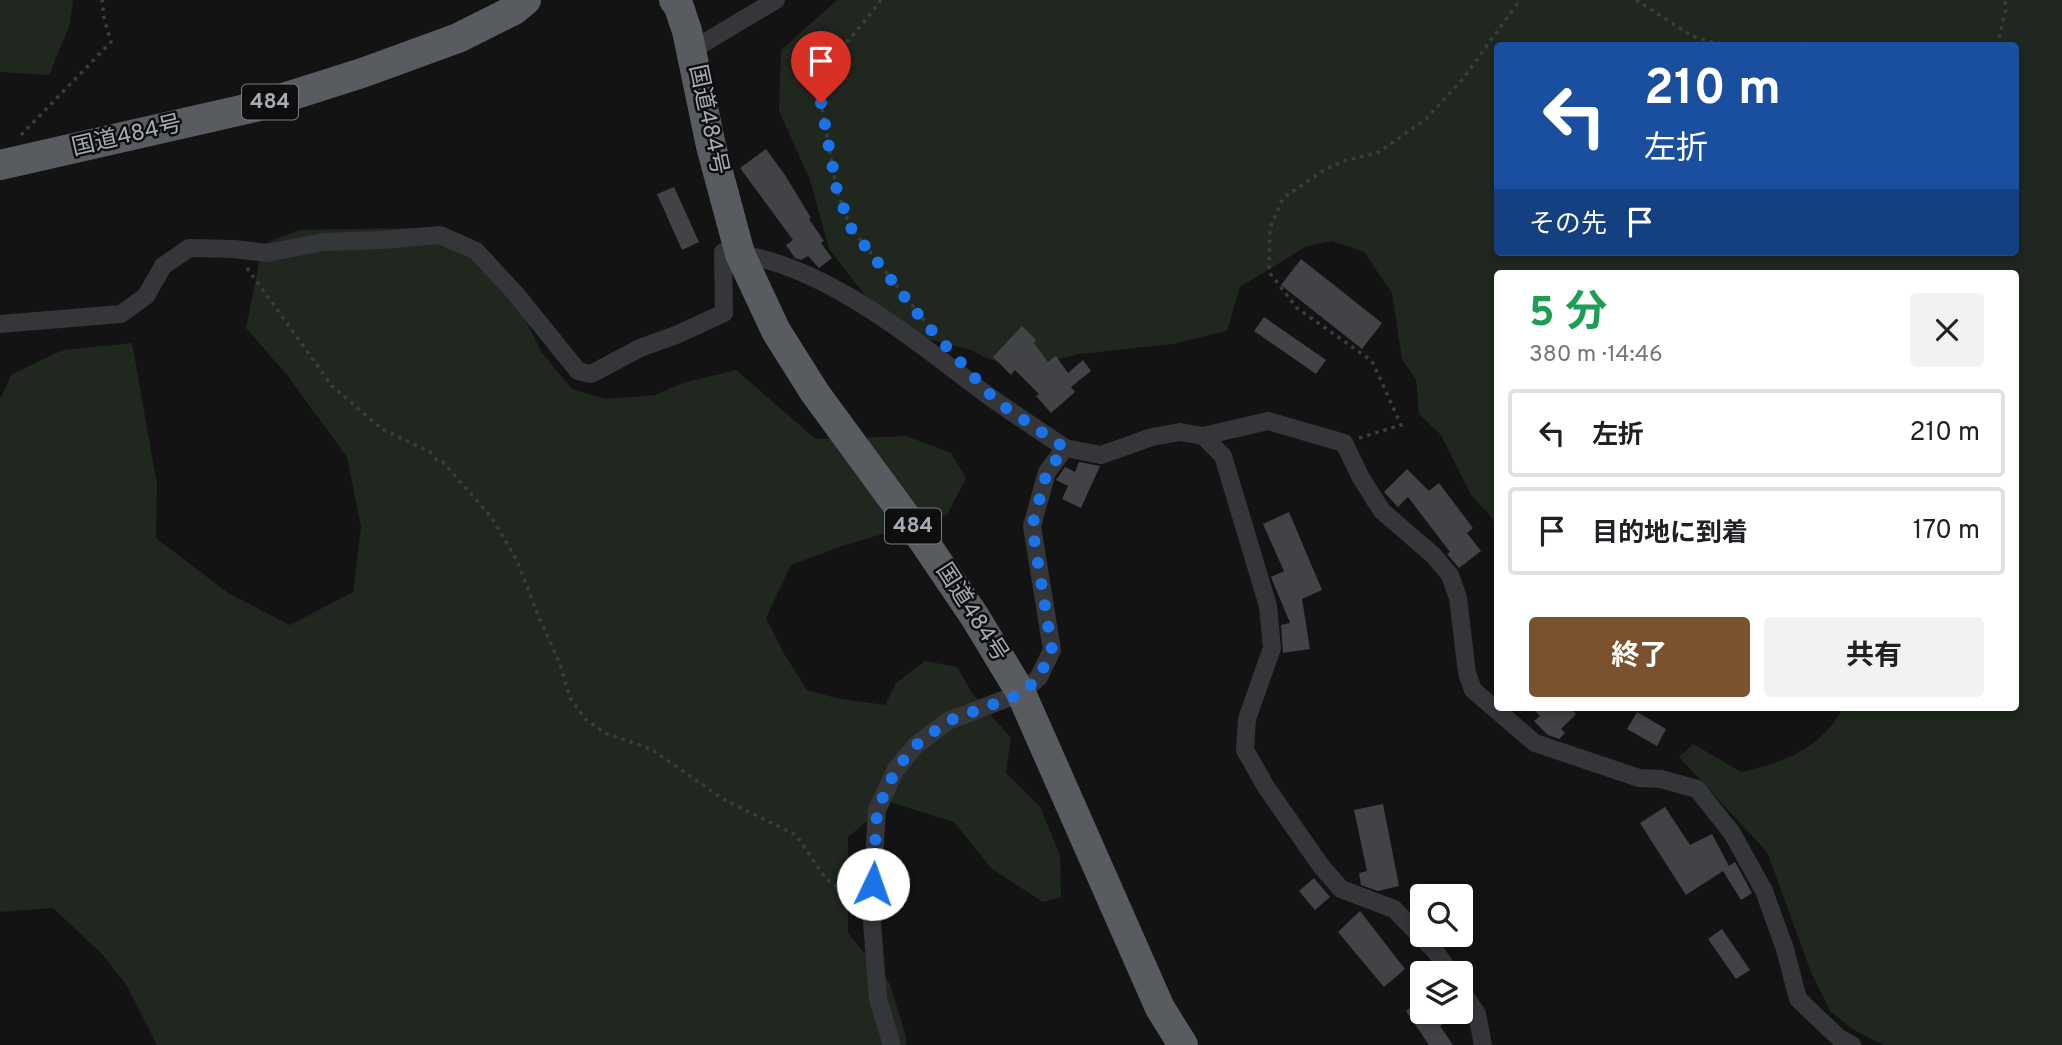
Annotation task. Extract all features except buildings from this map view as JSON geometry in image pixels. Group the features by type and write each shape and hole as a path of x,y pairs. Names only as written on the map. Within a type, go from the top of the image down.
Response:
{"highway":[{"name":"国道484号","path":"0,165 255,107 362,73 458,37 514,10 526,0"},
{"name":"国道484号","path":"674,0 679,7 692,50 711,146 740,254 776,331 800,371 932,553 975,617 1021,694 1160,1009 1183,1045"}],"street":[{"path":"692,50 776,0"},
{"path":"0,324 121,314 146,296 163,266 189,248 267,253 323,242 440,234 476,251 515,293 578,371 591,374 640,348 724,313 723,253 740,254 796,268 851,299 1065,448 1101,455 1180,432 1203,436 1268,421 1344,443 1361,478 1382,511 1433,555 1450,575 1458,598 1467,673 1473,690 1494,708"},
{"path":"1203,436 1223,456 1268,606 1272,648 1247,719 1245,750 1266,787 1321,866 1341,889 1394,909 1442,961"},
{"path":"892,1045 878,999 871,909 877,810 896,769 916,745 948,721 1021,694 1039,677 1052,650 1032,526 1047,472 1065,448"},
{"path":"1498,711 1535,743 1639,778 1661,779 1698,789 1732,833 1763,891 1786,949 1798,999 1839,1038 1852,1045"},
{"path":"1473,1008 1477,1014 1483,1045"}],"path":[{"path":"19,138 111,42 102,0"},
{"path":"881,0 828,68 821,89 821,103 837,191 851,228 933,332"},
{"path":"1344,443 1401,425 1372,361 1297,308 1269,272 1270,228 1283,198 1344,160 1380,152 1426,119 1462,80 1520,0"},
{"path":"1636,0 1692,36 1712,42"},
{"path":"1998,42 2006,9 2005,0"},
{"path":"234,249 332,386 382,429 430,452 443,462 492,518 517,561 560,664 570,698 585,719 605,733 651,748 723,799 796,835 826,879 871,909"}],"shaded area":[{"path":"0,0 73,0 70,24 49,75 0,72"},
{"path":"837,0 2062,0 2062,1045 1884,1045 1852,1029 1830,1011 1811,972 1767,852 1679,757 1693,744 1741,772 1773,764 1813,743 1841,711 2019,711 2019,270 1494,270 1494,523 1471,495 1441,435 1419,414 1416,380 1402,359 1392,293 1364,252 1332,241 1307,246 1240,287 1227,331 1173,344 1079,354 1020,369 971,350 919,337 872,304 829,249 810,180 779,111 781,50"},
{"path":"411,228 447,236 513,294 542,353 572,389 605,399 655,395 683,383 736,370 816,439 906,436 951,453 966,478 947,515 842,546 791,565 766,618 807,690 836,698 885,705 896,683 925,661 957,667 972,693 1011,738 1006,773 1040,807 1060,855 1061,897 1043,902 992,869 954,822 890,802 848,837 848,933 890,984 906,1045 157,1045 127,986 102,954 53,908 0,912 0,399 12,374 63,350 132,343 157,484 156,538 228,593 290,625 353,592 361,527 347,457 287,375 246,328 263,244 299,230"}],"route":[{"path":"821,103 837,191 851,228 924,322 996,401 1065,448 1047,472 1032,526 1052,650 1039,677 1021,694 948,721 916,745 896,769 877,810 873,884"}]}
